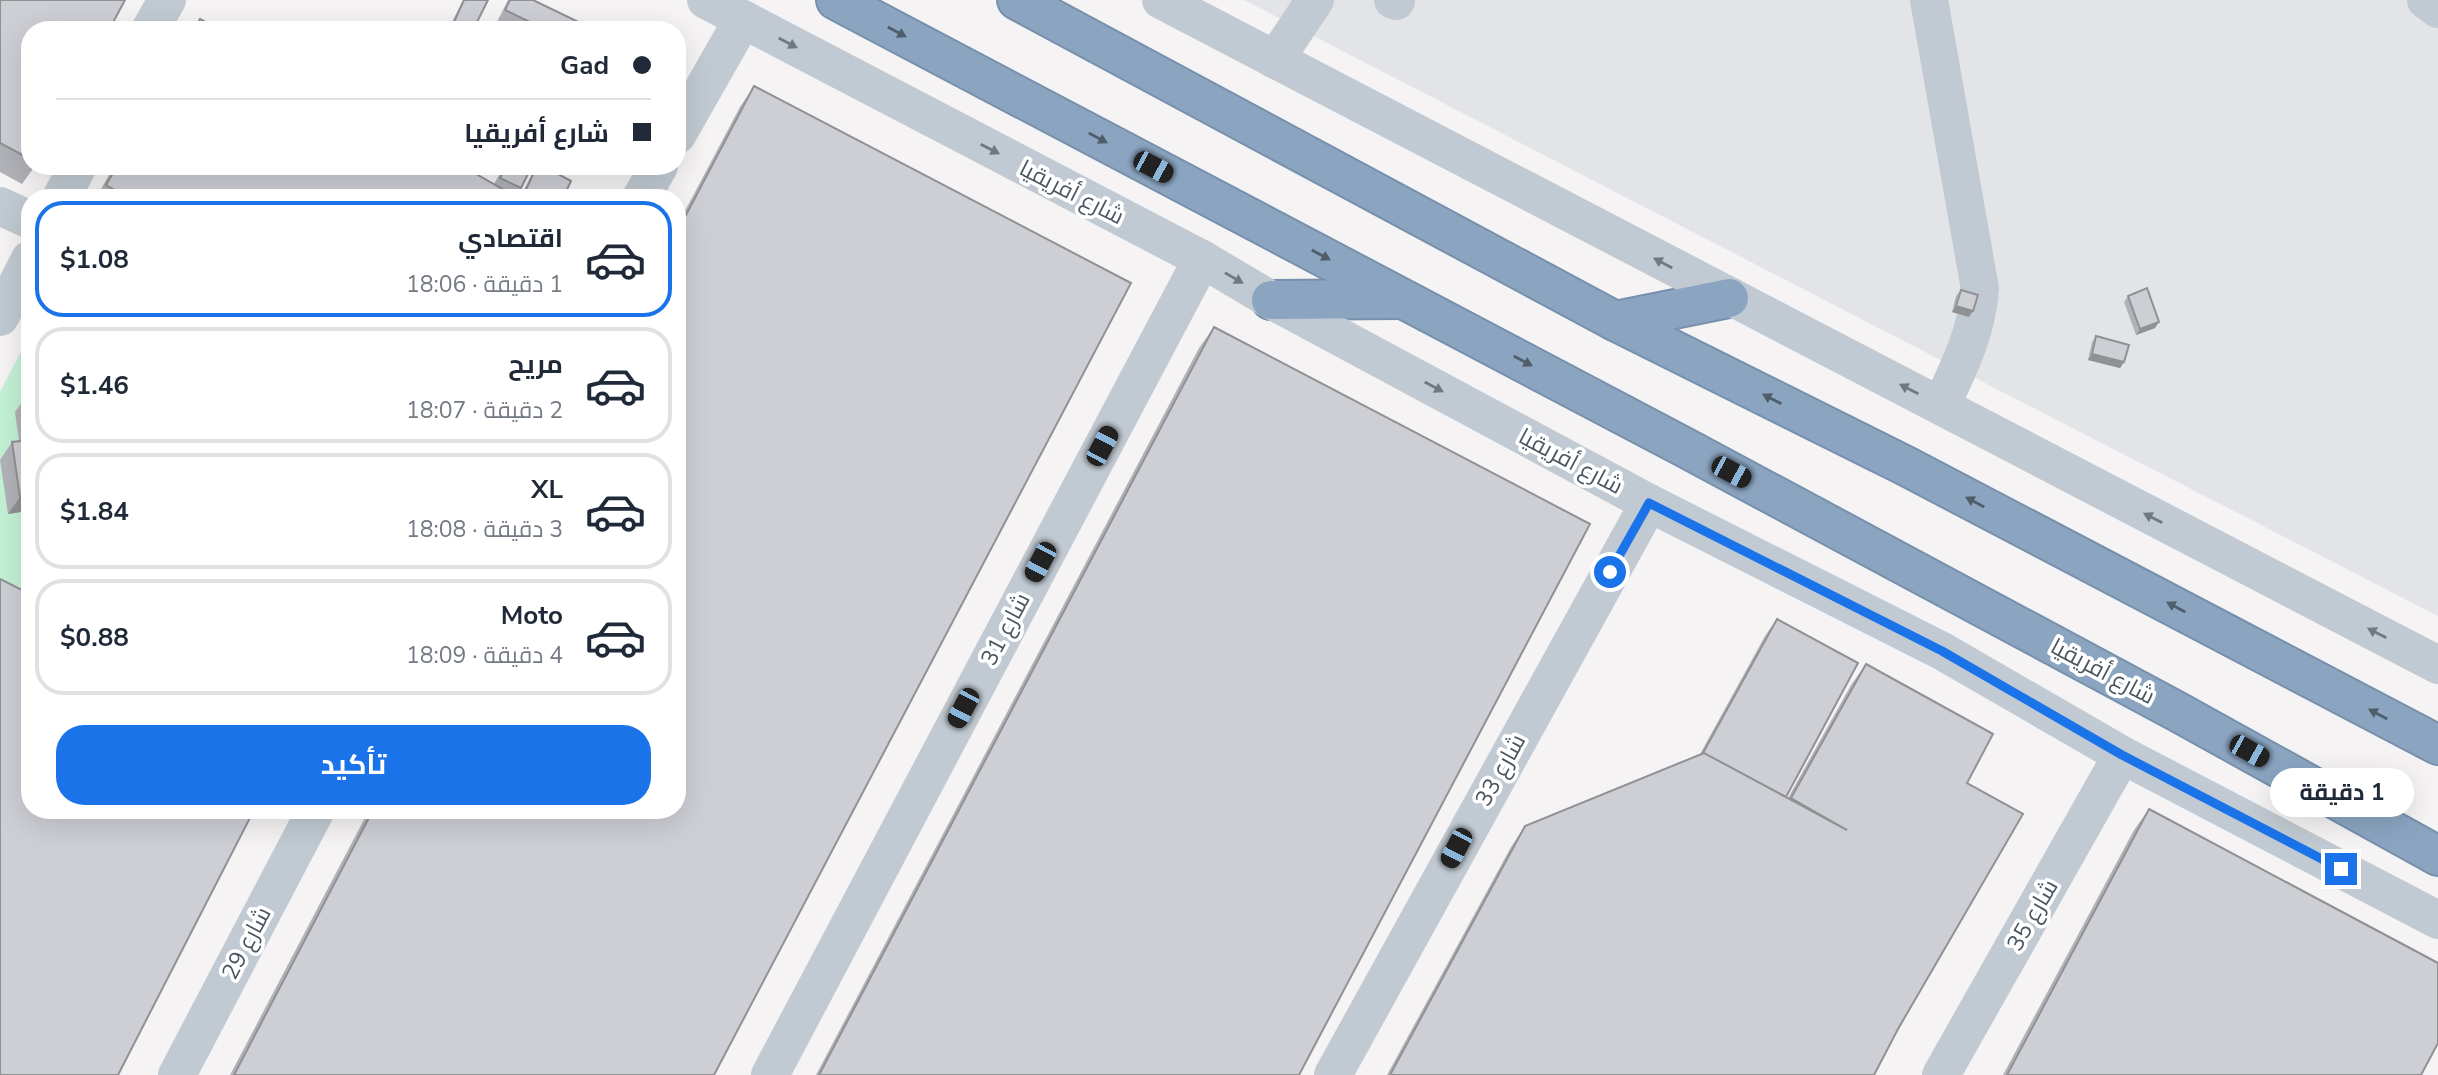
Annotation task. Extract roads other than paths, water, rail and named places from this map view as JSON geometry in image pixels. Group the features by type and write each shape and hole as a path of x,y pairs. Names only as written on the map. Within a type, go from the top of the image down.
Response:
{"highway":[{"name":"شارع أفريقيا","path":"836,0 1406,299 2178,712 2438,856"},
{"path":"1017,0 1615,321 1918,473 2438,745"},
{"path":"1615,321 1729,298"},
{"path":"1272,300 1406,299"}],"street":[{"path":"155,21 167,0"},
{"name":"شارع أفريقيا","path":"706,0 1202,259 1272,300 1649,503 1942,651 2122,755 2438,919"},
{"path":"1161,0 2438,665"},
{"path":"1275,60 1315,0"},
{"path":"1929,0 1980,289 1978,317 1970,343 1941,406"},
{"path":"2426,0 2438,9"},
{"path":"686,119 743,19"},
{"path":"0,206 21,216"},
{"name":"شارع 31","path":"770,1075 1202,259"},
{"path":"0,317 21,276"},
{"name":"شارع 33","path":"1333,1075 1649,503"},
{"name":"شارع 35","path":"1941,1075 2122,755"},
{"name":"شارع 29","path":"177,1075 311,819"}]}
